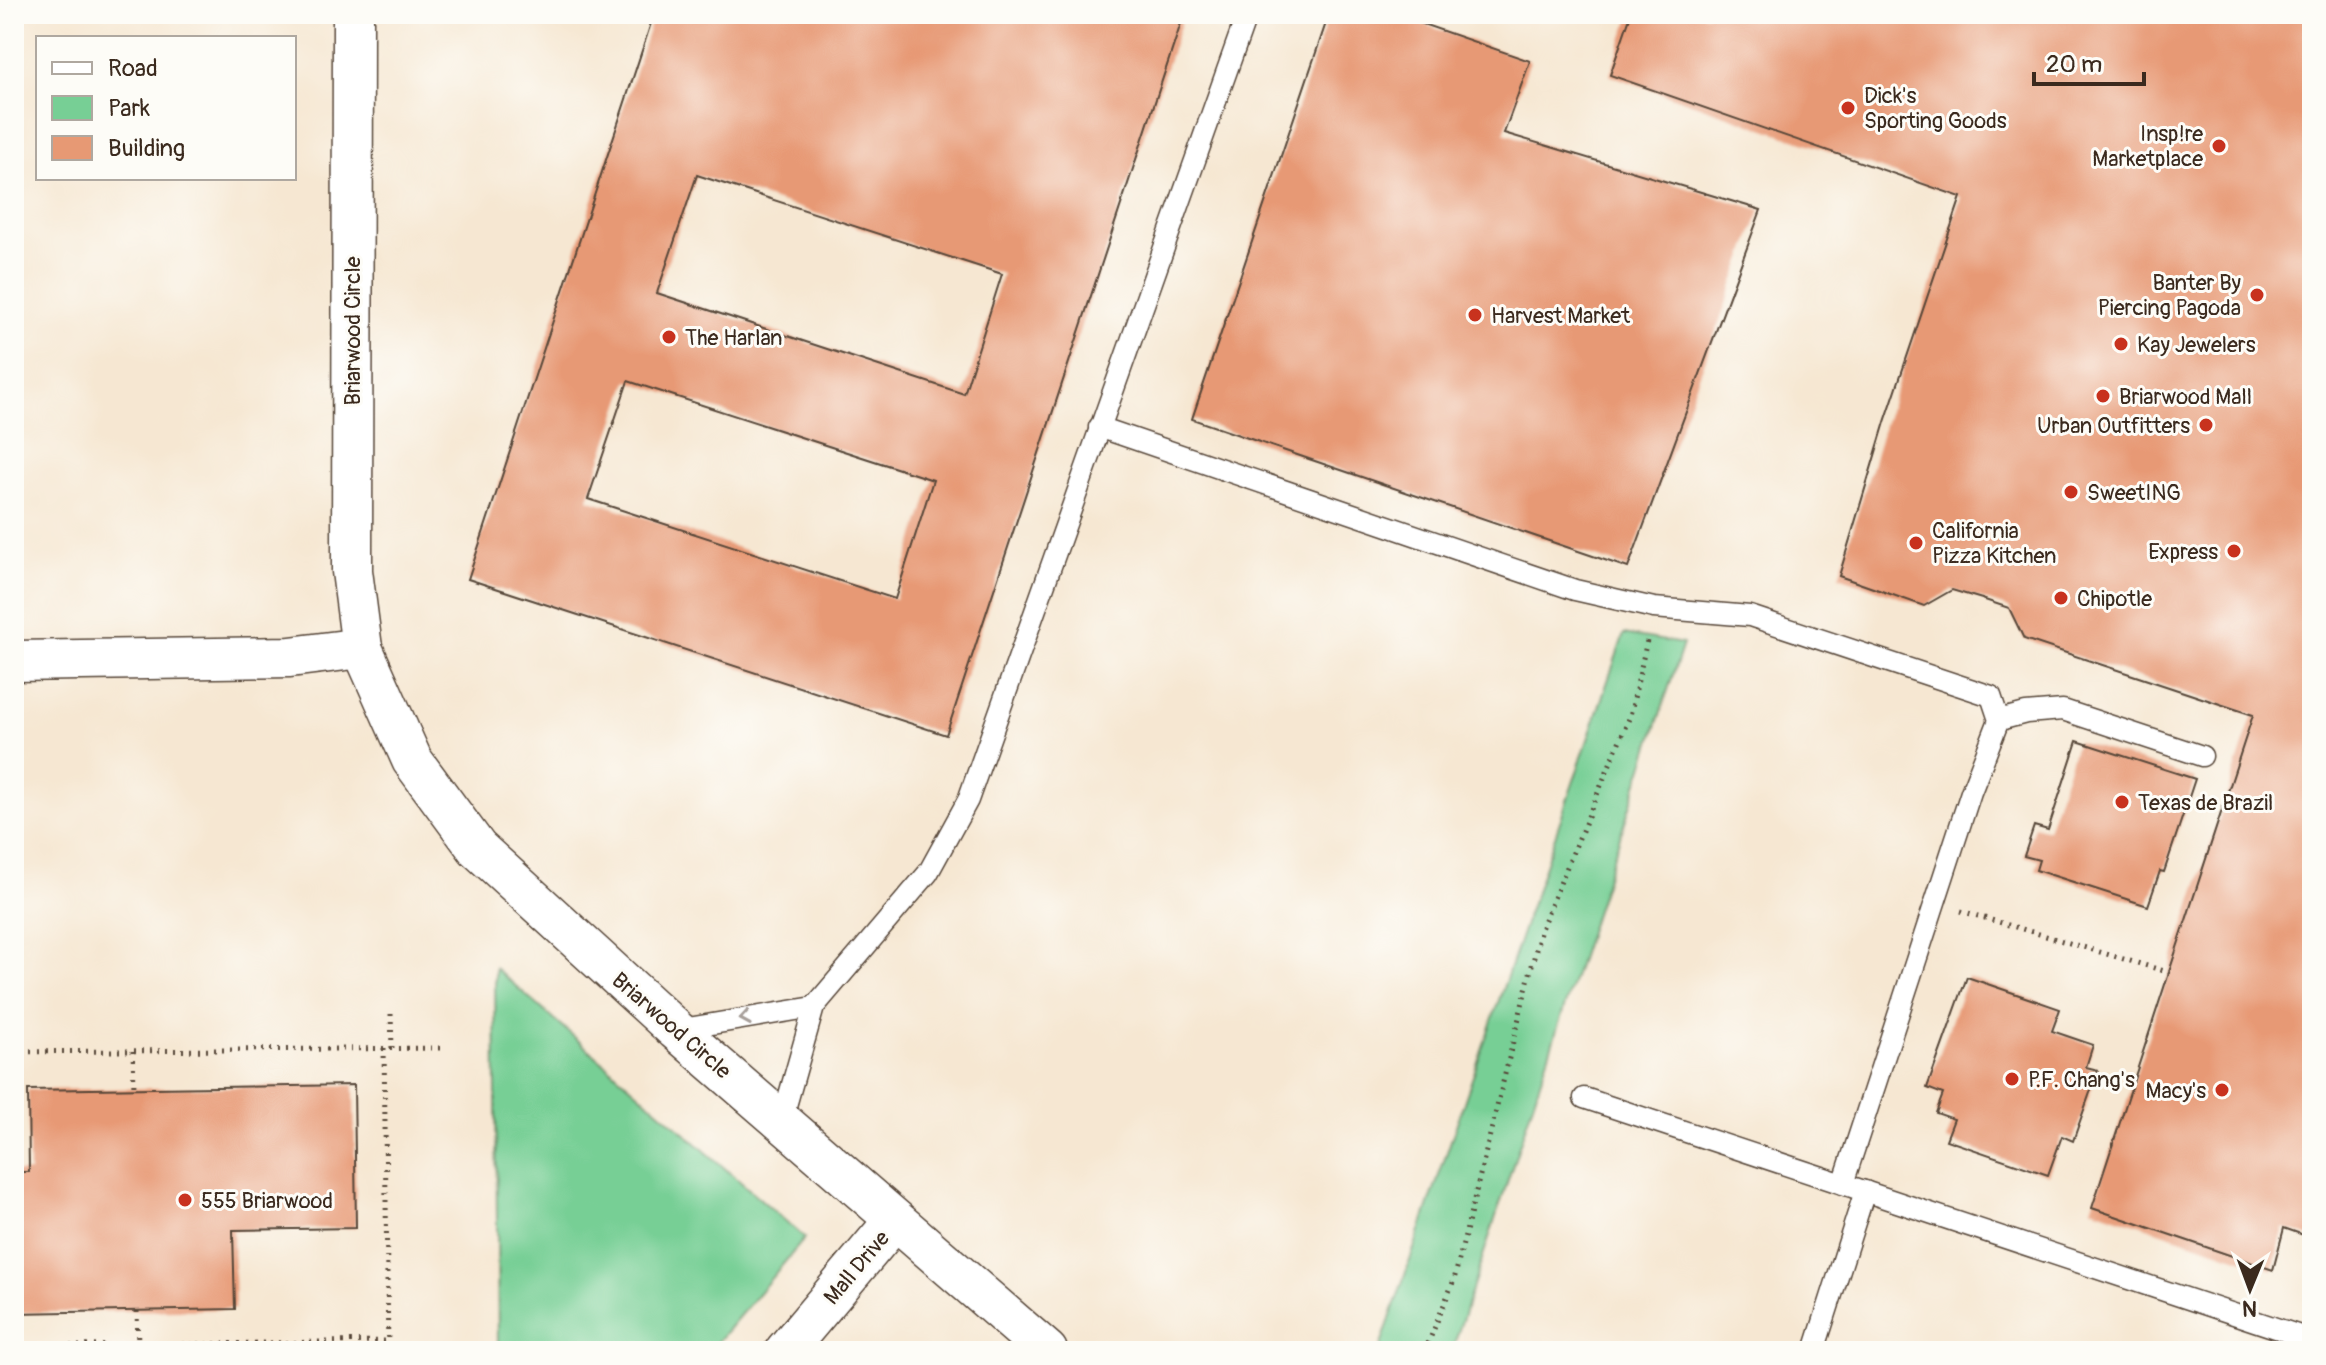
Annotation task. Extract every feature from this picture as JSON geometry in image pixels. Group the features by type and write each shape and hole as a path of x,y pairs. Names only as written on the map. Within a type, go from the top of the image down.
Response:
{"street":[{"name":"Briarwood Circle","path":"353,14 352,571 362,648 412,760 477,848 676,1030 1047,1351"},
{"path":"14,661 290,657 362,648"},
{"name":"Mall Drive","path":"785,1351 895,1220"}],"lane":[{"path":"782,1120 814,1007 928,873 968,800 1247,14"},
{"path":"1099,427 1575,590 1654,608 1750,616 1991,696 1999,720 1971,792 1843,1184"},
{"path":"1999,720 2026,713 2063,710 2202,756"},
{"path":"676,1030 814,1007"},
{"path":"1584,1098 2312,1340"},
{"path":"1814,1351 1865,1191"}],"path":[{"path":"1425,1351 1454,1280 1541,929 1630,716 1654,608"},
{"path":"1935,903 2171,973"},
{"path":"391,1014 392,1048"},
{"path":"384,1048 388,1351"},
{"path":"14,1052 440,1048"},
{"path":"133,1051 134,1089"},
{"path":"137,1311 138,1345"},
{"path":"14,1347 388,1341"}],"green space":[{"path":"1624,634 1683,644 1452,1351 1379,1351"},
{"path":"495,968 805,1238 710,1351 498,1351"}],"building":[{"name":"The Harlan","path":"654,14 1184,14 946,735 468,579","holes":["697,175 1002,274 964,394 657,293","628,381 933,480 895,599 588,499"]},
{"name":"Harvest Market","path":"1329,14 1394,14 1530,61 1504,133 1761,210 1628,568 1192,419"},
{"name":"Briarwood Mall","path":"1631,14 2312,14 2312,1238 2284,1228 2273,1270 2092,1208 2253,715 2024,639 2009,608 1952,590 1924,606 1839,576 1885,422 1961,197 1610,75"},
{"name":"Texas de Brazil","path":"2077,741 2195,779 2164,872 2160,871 2148,906 2036,870 2039,860 2024,856 2034,826 2048,830"},
{"name":"P.F. Chang's","path":"1967,977 2060,1009 2052,1031 2093,1045 2086,1067 2098,1070 2073,1141 2062,1136 2048,1175 1946,1140 1954,1119 1936,1113 1943,1094 1927,1088"},
{"name":"555 Briarwood","path":"354,1085 356,1228 233,1230 235,1309 14,1313 14,1172 29,1172 28,1090"}],"place":[{"name":"Dick's Sporting Goods","path":"1848,108"},
{"name":"Insp!re Marketplace","path":"2219,146"},
{"name":"Banter By Piercing Pagoda","path":"2257,295"},
{"name":"Harvest Market","path":"1475,315"},
{"name":"The Harlan","path":"669,337"},
{"name":"Kay Jewelers","path":"2121,344"},
{"name":"Briarwood Mall","path":"2103,396"},
{"name":"Urban Outfitters","path":"2206,425"},
{"name":"SweetING","path":"2071,492"},
{"name":"California Pizza Kitchen","path":"1916,543"},
{"name":"Express","path":"2234,551"},
{"name":"Chipotle","path":"2061,598"},
{"name":"Texas de Brazil","path":"2122,802"},
{"name":"P.F. Chang's","path":"2012,1079"},
{"name":"Macy's","path":"2222,1090"},
{"name":"555 Briarwood","path":"185,1200"}]}
